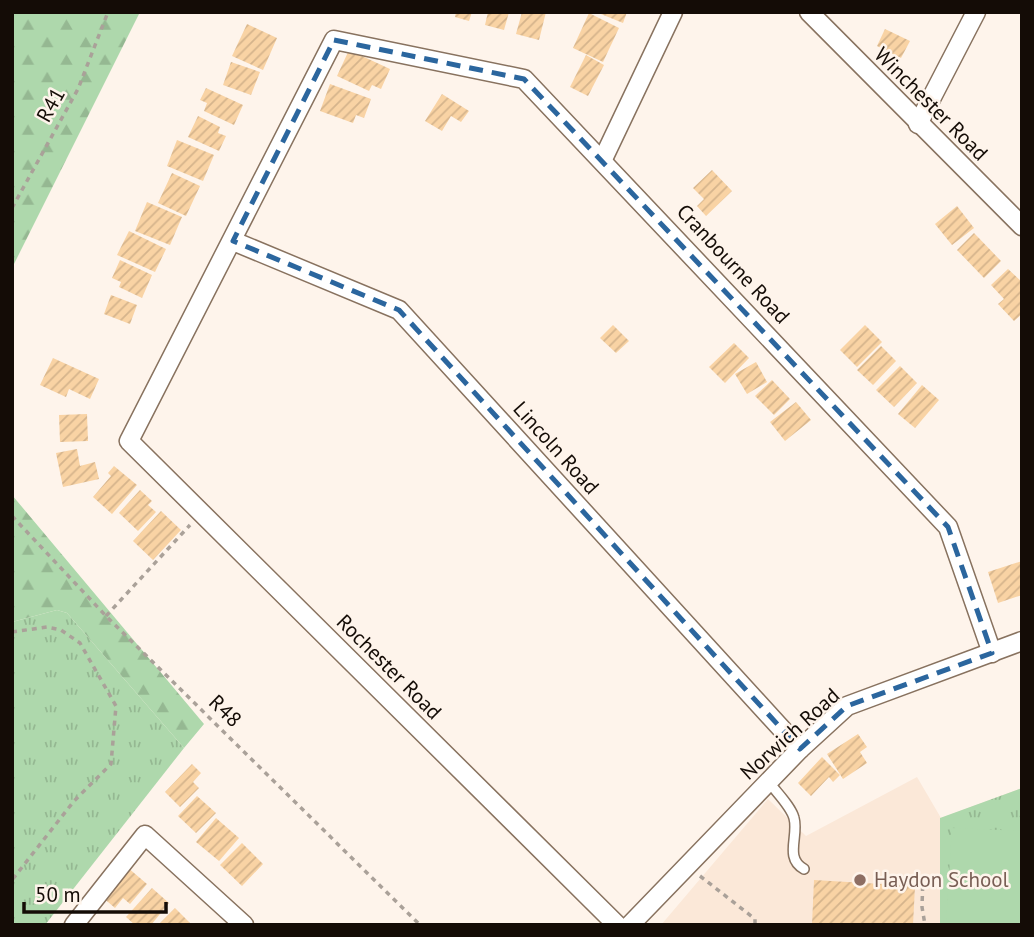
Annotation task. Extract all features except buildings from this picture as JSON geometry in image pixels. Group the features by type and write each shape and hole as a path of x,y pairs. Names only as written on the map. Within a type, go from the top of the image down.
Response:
{"street":[{"path":"603,159 673,12"},
{"name":"Winchester Road","path":"809,12 1022,226"},
{"path":"918,124 976,12"},
{"name":"Cranbourne Road","path":"233,241 334,40 524,79 603,159 948,527 992,653"},
{"name":"Rochester Road","path":"233,241 130,441 617,925"},
{"name":"Lincoln Road","path":"233,241 399,310 800,749"},
{"name":"Norwich Road","path":"630,925 800,749 847,706 1022,641"},
{"path":"74,925 145,835 244,925"}],"lane":[{"path":"769,782 794,818 794,858 797,865 804,869"}],"path":[{"name":"R41","path":"12,208 78,89 108,12"},
{"path":"106,616 202,512"},
{"name":"R48","path":"12,516 106,616 420,925"},
{"path":"12,632 47,627 61,630 80,643 116,706 111,764 74,801 12,880"},
{"path":"688,865 755,919 755,925"},
{"path":"923,876 922,907 925,925"}],"highlighted area":[{"path":"334,40 524,79 948,527 992,653 847,706 800,749 399,310 233,241"}],"shaded area":[{"name":"Haydon School","path":"917,777 941,818 1022,788 1022,925 661,925 768,799 806,836"}],"green space":[{"path":"12,12 140,12 12,268"},
{"path":"12,495 204,724 184,748 67,613 57,610 12,622"},
{"path":"57,610 67,613 184,748 45,925 12,925 12,622"},
{"path":"1022,788 1022,925 940,925 940,818"},
{"path":"952,828 1022,831 1022,925 946,925"}],"place":[{"name":"Haydon School","path":"860,880"}]}
